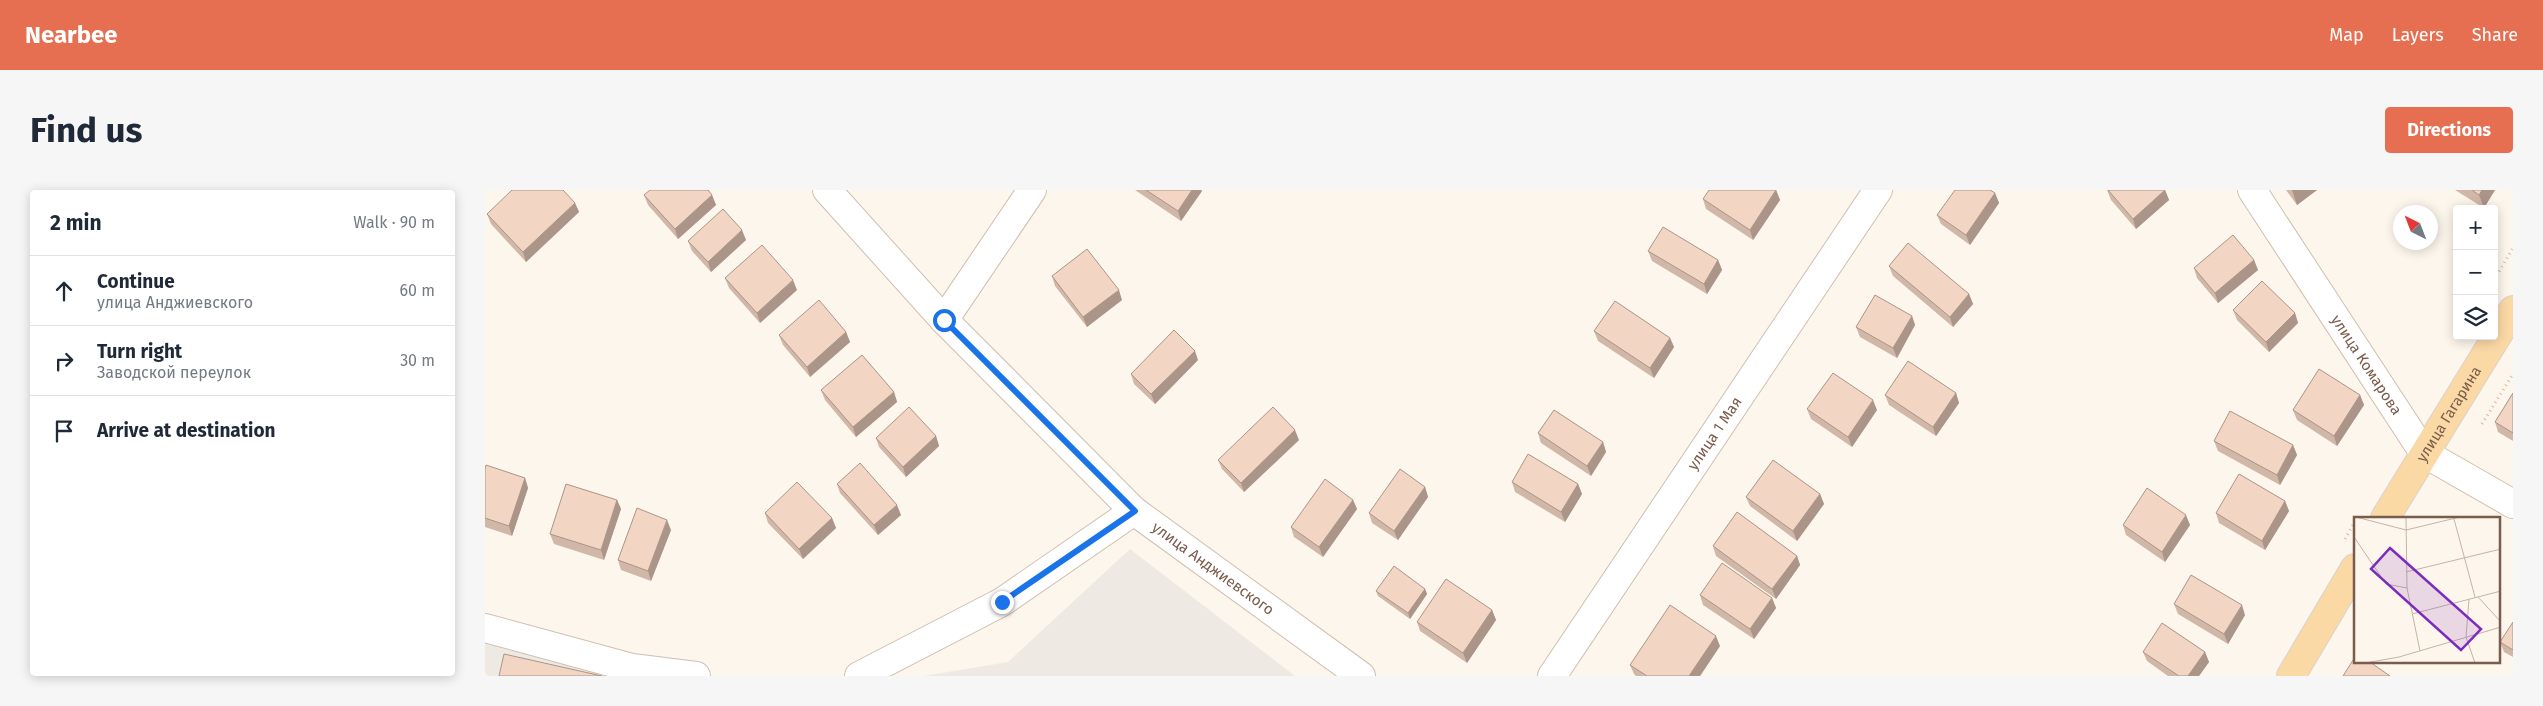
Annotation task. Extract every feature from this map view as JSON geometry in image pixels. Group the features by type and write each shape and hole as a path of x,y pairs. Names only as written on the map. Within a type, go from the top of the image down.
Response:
{"main road":[{"name":"улица Гагарина","path":"2386,517 2513,310"},
{"path":"2291,676 2354,570"}],"street":[{"name":"улица Анджиевского","path":"827,190 944,320 1135,511 1361,676"},
{"path":"944,320 1033,190"},
{"name":"улица 1 Мая","path":"1551,676 1878,190"},
{"name":"улица Комарова","path":"2252,190 2424,453 2513,504"},
{"path":"859,676 1002,602 1135,511"},
{"path":"485,628 632,668 696,676"}],"path":[{"path":"2498,273 2513,248"}],"shaded area":[{"path":"1130,549 1295,676 924,676 1008,662"},
{"path":"485,628 660,676 485,676"}],"building":[{"path":"512,190 563,190 575,203 523,252 487,214"},
{"path":"650,190 708,190 712,195 675,229 644,195"},
{"path":"1146,190 1192,190 1178,211"},
{"path":"1709,190 1776,190 1750,230 1703,199"},
{"path":"1955,190 1990,190 1995,193 1966,235 1937,215"},
{"path":"2108,190 2165,190 2133,219"},
{"path":"2472,190 2482,190 2479,195"},
{"path":"723,209 742,230 708,262 688,241"},
{"path":"1663,227 1718,260 1704,284 1648,251"},
{"path":"2233,235 2254,260 2215,293 2194,268"},
{"path":"1908,243 1969,294 1950,317 1889,266"},
{"path":"762,245 793,280 757,313 725,278"},
{"path":"1087,249 1119,290 1083,317 1052,276"},
{"path":"2262,281 2295,313 2266,342 2233,310"},
{"path":"1875,295 1912,316 1893,348 1856,327"},
{"path":"819,300 846,332 807,367 779,335"},
{"path":"1615,301 1670,338 1650,368 1594,331"},
{"path":"1174,330 1195,351 1151,394 1131,374"},
{"path":"862,355 894,392 853,427 821,390"},
{"path":"1908,361 1956,393 1933,427 1885,395"},
{"path":"2319,369 2360,395 2334,436 2293,410"},
{"path":"1833,373 1873,400 1848,437 1807,409"},
{"path":"2513,393 2513,433 2495,422"},
{"path":"909,407 936,436 903,467 876,438"},
{"path":"1273,407 1295,430 1241,483 1218,460"},
{"path":"1554,410 1603,442 1587,466 1538,433"},
{"path":"2230,411 2293,445 2277,475 2214,441"},
{"path":"1528,454 1578,484 1561,512 1512,482"},
{"path":"1773,460 1820,494 1793,531 1746,497"},
{"path":"860,463 897,505 874,525 837,484"},
{"path":"486,465 525,478 509,526 485,518"},
{"path":"1400,469 1425,487 1394,531 1369,513"},
{"path":"2239,474 2285,501 2262,541 2216,513"},
{"path":"1325,479 1353,500 1319,547 1291,527"},
{"path":"797,482 832,518 799,549 765,513"},
{"path":"566,484 617,500 601,550 550,534"},
{"path":"2147,488 2186,515 2162,552 2123,525"},
{"path":"637,508 667,520 648,571 618,560"},
{"path":"1737,512 1797,556 1772,589 1713,546"},
{"path":"1722,563 1772,598 1750,629 1700,595"},
{"path":"1394,566 1425,589 1408,613 1376,591"},
{"path":"2191,575 2242,605 2224,634 2174,604"},
{"path":"1446,579 1492,610 1463,653 1417,622"},
{"path":"1670,605 1716,636 1689,676 1647,676 1630,665"},
{"path":"2513,622 2513,650 2501,643"},
{"path":"2162,623 2205,652 2188,676 2179,676 2143,652"},
{"path":"504,654 602,676 499,676"},
{"path":"2354,659 2354,663 2371,663 2390,676 2343,676"}],"route":[{"path":"944,320 1135,511 1002,602"}]}
